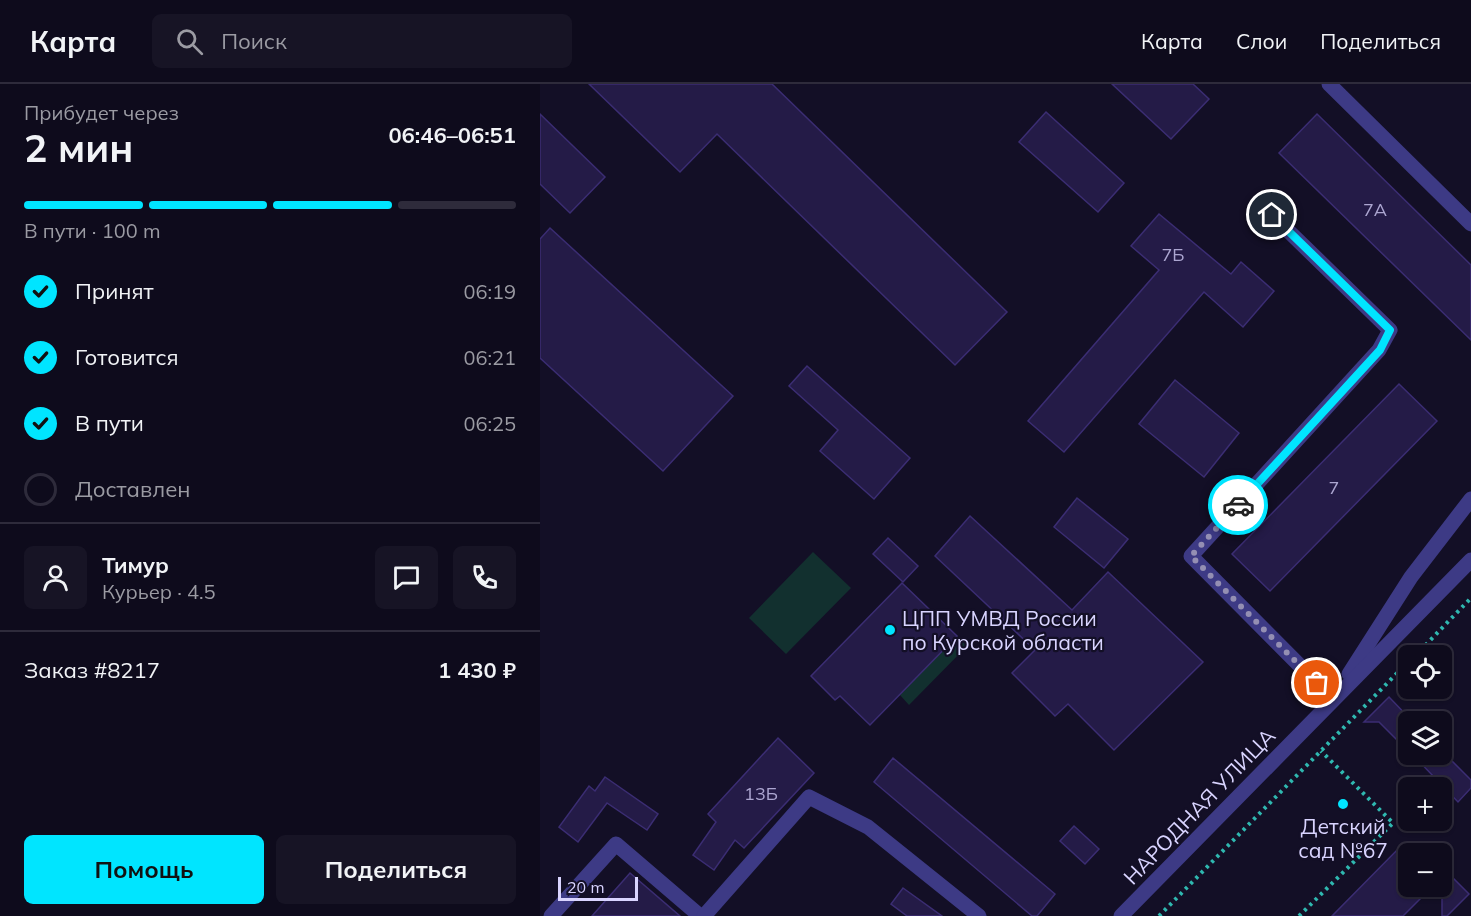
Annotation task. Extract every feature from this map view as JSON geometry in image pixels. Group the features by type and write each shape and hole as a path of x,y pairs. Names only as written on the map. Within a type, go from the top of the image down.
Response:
{"street":[{"path":"1329,84 1471,224"},
{"path":"1272,215 1390,330 1380,350 1191,556 1333,699"},
{"name":"НАРОДНАЯ УЛИЦА","path":"1333,699 1411,577 1471,499"},
{"name":"НАРОДНАЯ УЛИЦА","path":"1120,916 1471,560"},
{"path":"705,916 809,797 868,827 979,916"},
{"path":"551,916 616,844 700,916"}],"path":[{"path":"1426,645 1471,598"},
{"path":"1159,916 1398,672"},
{"path":"1299,916 1393,823 1321,751"}],"green space":[{"path":"813,552 851,588 786,654 749,618"},
{"path":"957,636 967,646 909,705 900,695"}],"building":[{"path":"589,84 772,84 1007,312 955,365 717,134 680,172"},
{"path":"1112,84 1193,84 1209,99 1171,139"},
{"path":"1046,112 1124,183 1098,212 1019,142"},
{"path":"540,114 605,177 570,213 540,184"},
{"path":"1317,114 1471,265 1471,340 1279,153"},
{"path":"1159,214 1231,274 1241,262 1274,291 1243,327 1204,292 1064,452 1028,421 1159,270 1131,246"},
{"path":"550,228 733,396 663,471 540,358 540,239"},
{"path":"807,366 910,458 874,499 820,451 838,430 789,386"},
{"path":"1175,380 1239,433 1204,477 1139,424"},
{"path":"1399,384 1437,421 1270,591 1232,554"},
{"path":"1077,498 1128,539 1104,568 1054,527"},
{"path":"970,516 1072,610 1108,572 1203,662 1114,750 1068,704 1055,716 1012,673 1035,650 935,556"},
{"path":"888,538 918,566 903,582 873,554"},
{"path":"902,583 957,636 870,725 840,696 835,700 811,676"},
{"path":"1389,697 1402,711 1398,711 1398,741 1379,722 1364,722"},
{"path":"778,738 814,773 744,848 735,840 714,870 693,855 716,822 708,814"},
{"path":"893,758 1055,894 1037,916 1032,916 874,782"},
{"path":"1452,761 1471,780 1471,788 1458,802 1452,796 1452,777 1434,777 1423,765 1452,765"},
{"path":"605,777 658,814 647,830 607,803 578,842 559,827 589,786 595,791"},
{"path":"1074,826 1099,849 1085,864 1060,841"},
{"path":"1398,849 1398,897 1422,897 1403,916 1332,916"},
{"path":"630,873 680,916 592,916"},
{"path":"1452,877 1469,894 1447,916 1442,916 1442,897 1452,897"},
{"path":"903,888 942,916 907,916 891,904"}],"way so far":[{"path":"1238,505 1191,556 1317,683"}],"place":[{"name":"ЦПП УМВД России по Курской области","path":"890,630"},
{"name":"Детский сад №67","path":"1343,804"}],"route":[{"path":"1238,505 1380,350 1390,330 1272,215"}]}
